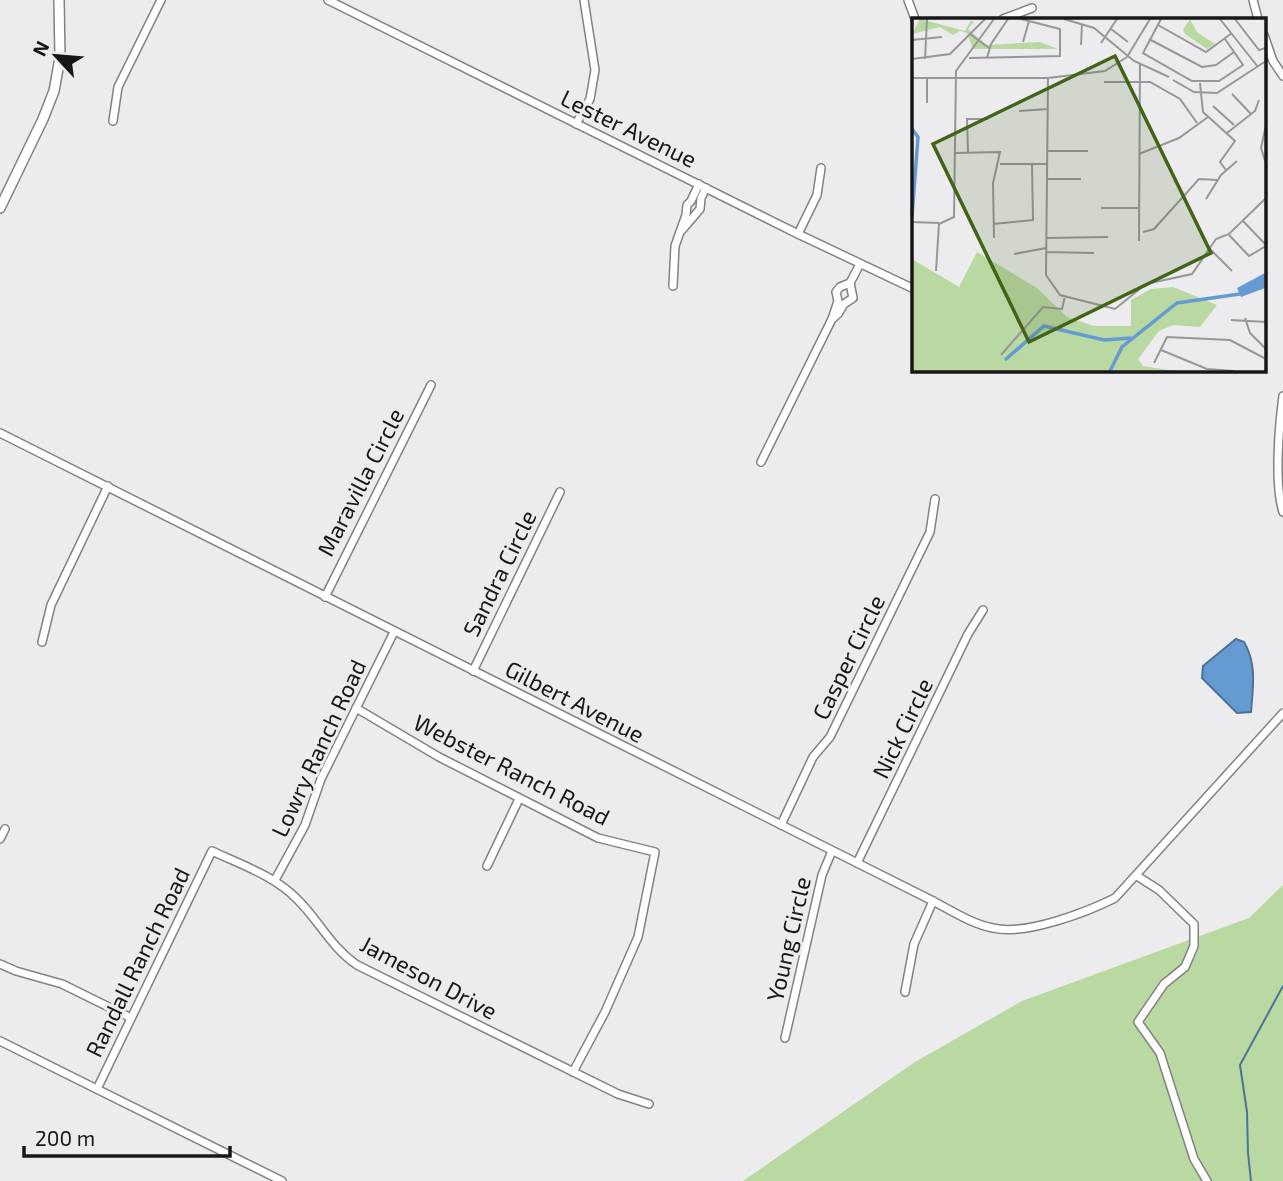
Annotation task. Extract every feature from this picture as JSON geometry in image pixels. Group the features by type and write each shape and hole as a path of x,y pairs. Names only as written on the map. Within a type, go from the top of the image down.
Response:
{"street":[{"path":"0,208 54,91 60,58 59,0"},
{"path":"113,121 118,87 161,0"},
{"name":"Lester Avenue","path":"328,0 912,288"},
{"path":"576,124 590,99 595,70 584,0"},
{"path":"908,0 915,18"},
{"path":"1253,0 1258,18"},
{"path":"1006,18 1032,9"},
{"path":"1266,42 1273,61 1283,76"},
{"path":"798,234 817,195 821,169"},
{"path":"673,286 675,246 687,205 703,186"},
{"path":"681,231 700,209 703,186"},
{"path":"761,462 832,319 838,301 836,292 850,283 860,264"},
{"path":"832,319 844,304 853,298 853,287 850,283"},
{"name":"Maravilla Circle","path":"324,597 430,385"},
{"path":"1283,396 1279,493 1283,512"},
{"name":"Gilbert Avenue","path":"0,433 832,851 994,929 1012,930 1080,914 1115,898 1283,713"},
{"path":"42,642 51,605 108,486"},
{"name":"Sandra Circle","path":"473,671 560,492"},
{"name":"Casper Circle","path":"781,825 813,757 830,737 930,532 935,499"},
{"name":"Nick Circle","path":"857,863 968,634 983,610"},
{"name":"Lowry Ranch Road","path":"275,880 305,825 321,779 394,632"},
{"name":"Webster Ranch Road","path":"355,708 406,735 439,757 597,838 655,852 638,937 605,1012 573,1072"},
{"path":"487,866 519,799"},
{"path":"0,839 5,829"},
{"name":"Jameson Drive","path":"212,851 275,880 297,898 328,940 357,965 618,1094 649,1104"},
{"name":"Randall Ranch Road","path":"97,1089 212,851"},
{"name":"Young Circle","path":"785,1038 822,876 832,851"},
{"path":"1137,876 1159,890 1194,924 1194,946 1185,967 1164,984 1138,1022 1160,1054 1194,1159 1207,1181"},
{"path":"905,992 914,944 933,901"},
{"path":"0,964 62,984 131,1018"},
{"path":"0,1041 282,1181"}],"green space":[{"path":"1283,885 1283,1181 743,1181 915,1062 1022,1001 1249,918"}],"water":[{"path":"1236,639 1244,642 1251,659 1251,712 1237,713 1202,678 1203,666"}],"waterway":[{"path":"1251,1181 1247,1112 1240,1065 1283,986"}]}
